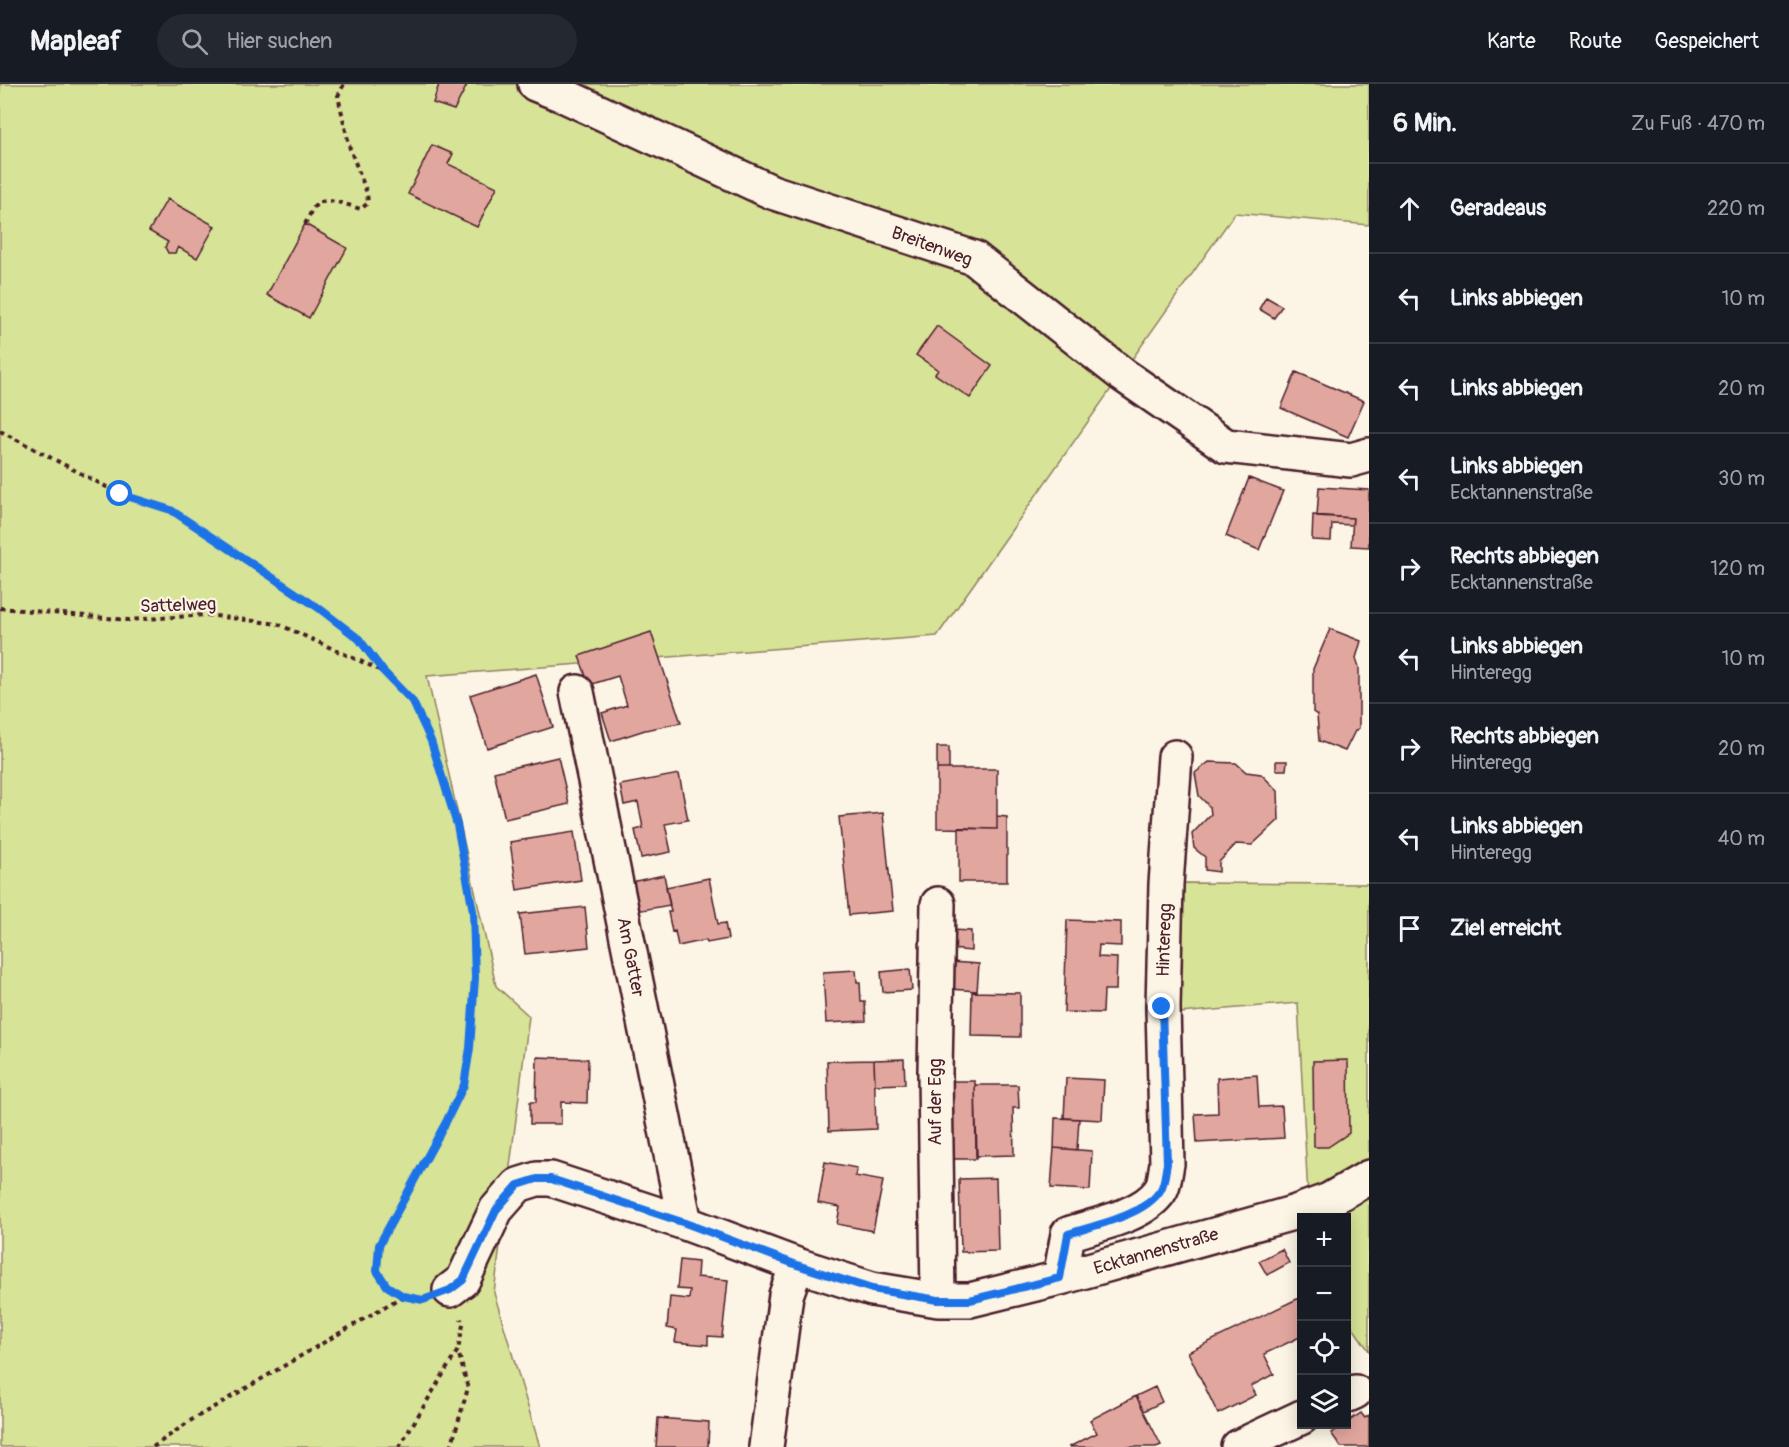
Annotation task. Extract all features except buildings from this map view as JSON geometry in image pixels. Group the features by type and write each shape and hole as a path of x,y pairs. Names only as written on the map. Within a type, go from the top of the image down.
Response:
{"street":[{"name":"Breitenweg","path":"535,84 772,192 974,258 1123,375 1226,446 1351,460 1369,455"},
{"name":"Am Gatter","path":"577,692 685,1223"},
{"name":"Hinteregg","path":"1060,1278 1068,1234 1132,1213 1149,1204 1161,1190 1167,1164 1162,1007 1166,884 1175,757"},
{"name":"Auf der Egg","path":"938,904 934,1072 938,1300"},
{"name":"Ecktannenstraße","path":"450,1290 463,1280 496,1210 518,1185 537,1179 551,1179 685,1223 797,1265 872,1289 938,1300 970,1300 1060,1278 1293,1213 1329,1200 1369,1177"},
{"path":"766,1447 786,1295 797,1265"},
{"path":"1238,1447 1297,1419"}],"path":[{"path":"305,224 314,207 320,202 327,201 361,209 368,203 367,193 350,148 338,96 344,84"},
{"path":"0,431 120,494 171,510 328,615 359,639 383,671 413,702 431,741 457,825 473,911 475,978 470,1048 464,1085 379,1245 377,1271 387,1286 403,1296 423,1300 450,1290 463,1325 458,1350 399,1447"},
{"name":"Sattelweg","path":"0,608 128,620 207,615 278,624 383,671"},
{"path":"153,1447 190,1421 403,1296"},
{"path":"451,1447 468,1388 458,1350"}],"green space":[{"path":"0,84 1369,84 1369,225 1235,213 937,636 427,676 496,986 529,1016 494,1293 540,1447 0,1447"},
{"path":"1182,883 1369,884 1369,1351 1351,1325 1351,1213 1309,1213 1298,1003 1180,1013"}],"route":[{"path":"120,494 171,510 320,609 359,639 383,671 413,702 431,741 457,825 473,911 475,978 470,1048 464,1085 379,1245 377,1271 387,1286 403,1296 423,1300 450,1290 463,1280 496,1210 518,1185 537,1179 551,1179 685,1223 797,1265 872,1289 938,1300 970,1300 1060,1278 1068,1234 1132,1213 1149,1204 1161,1190 1167,1164 1162,1007"}]}
